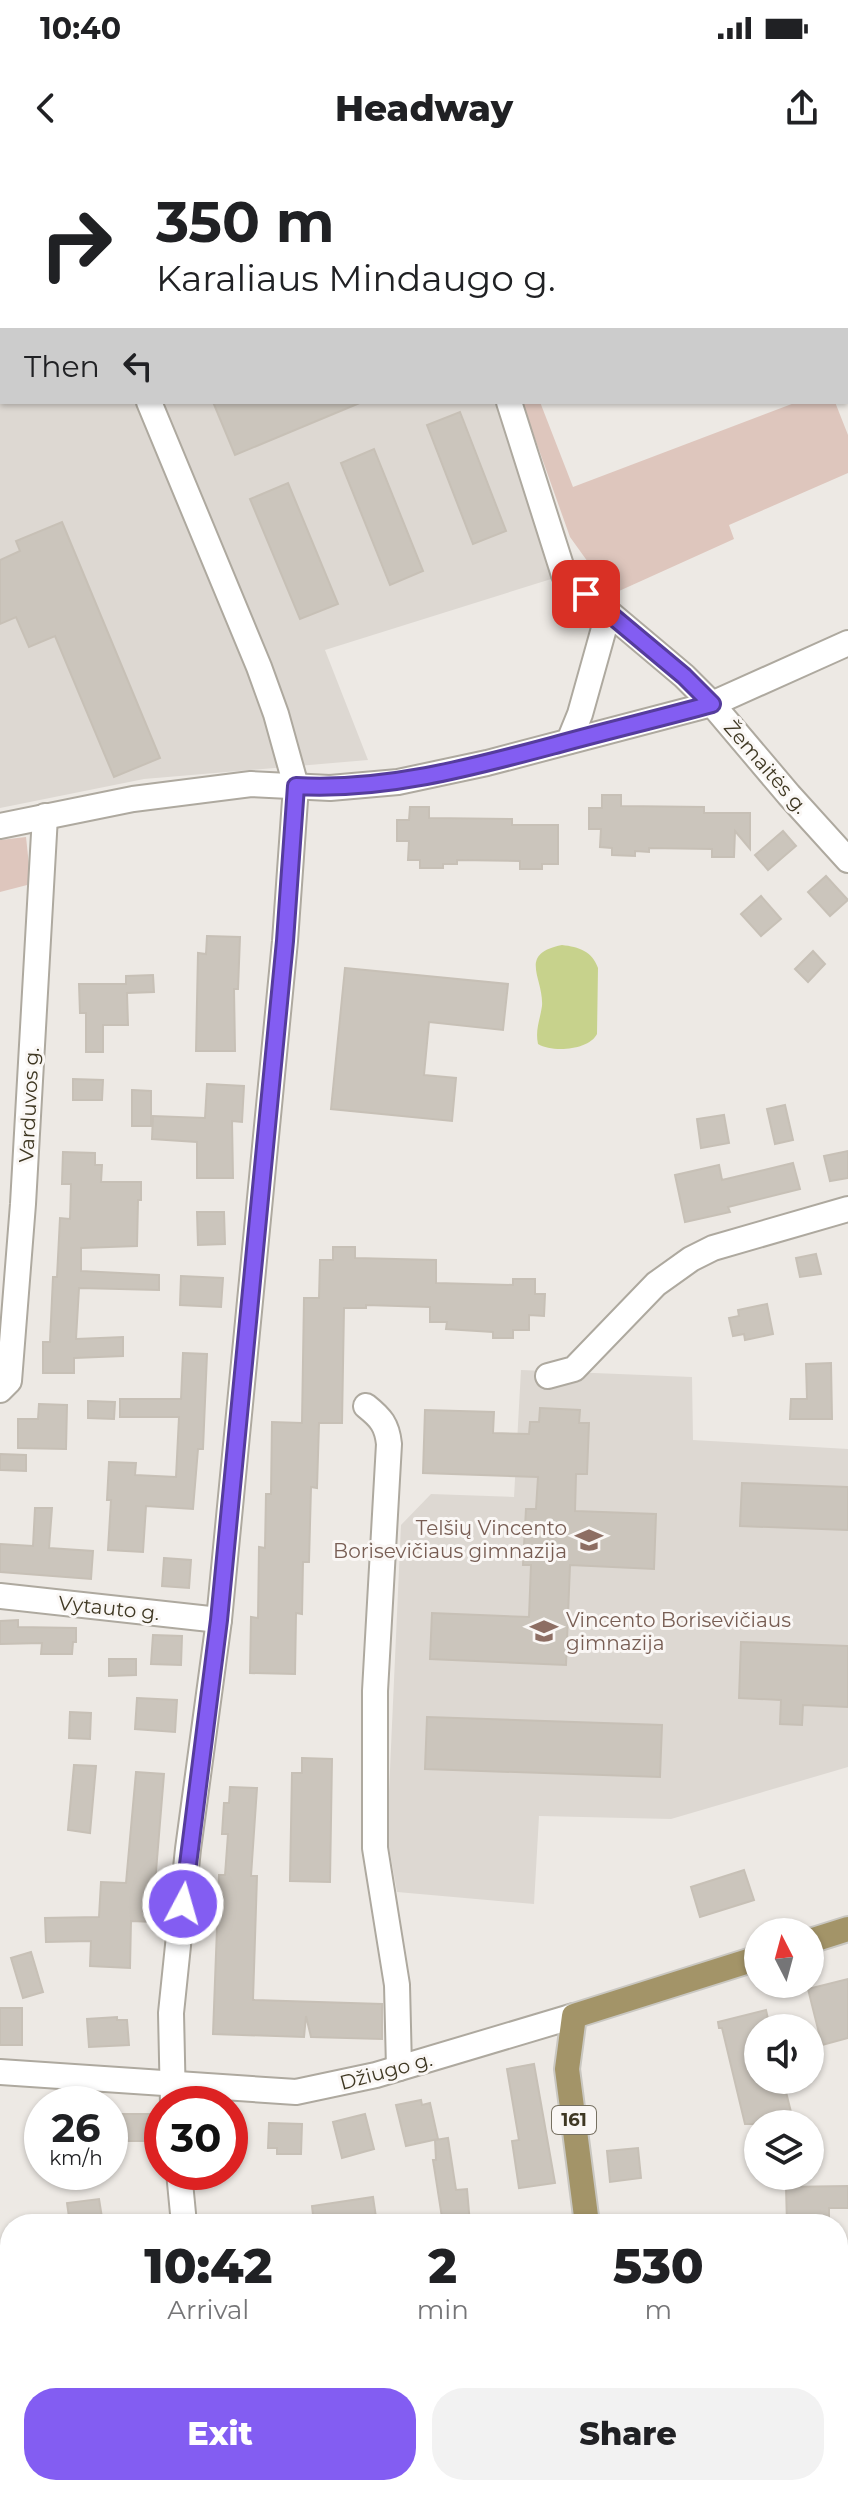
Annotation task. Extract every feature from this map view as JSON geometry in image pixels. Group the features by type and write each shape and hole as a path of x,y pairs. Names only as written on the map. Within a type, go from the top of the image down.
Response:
{"main road":[{"path":"824,1937 848,1929"},
{"name":"Džiugo g.","path":"574,2016 744,1962"},
{"name":"161","path":"574,2016 567,2069 586,2214"}],"street":[{"path":"150,404 259,667 296,786 285,941 219,1620 188,1849 171,2013 172,2086"},
{"name":"Žemaitės g.","path":"510,404 564,575 684,676 712,704 848,860"},
{"path":"569,741 580,714 608,614"},
{"path":"0,826 133,799 251,784 330,788 398,782 487,763 712,704 848,643"},
{"name":"Varduvos g.","path":"0,1390 9,1381 23,1204 45,816"},
{"path":"548,1376 574,1369 656,1284 691,1259 713,1248 848,1209"},
{"path":"366,1406 388,1428 389,1444 375,1691 375,1848 397,1985 399,2068"},
{"name":"Vytauto g.","path":"0,1596 219,1620"},
{"name":"Džiugo g.","path":"248,2091 296,2092 399,2068 574,2016"},
{"name":"Džiugo g.","path":"0,2072 144,2090"},
{"path":"181,2190 183,2214"}],"shaded area":[{"path":"0,404 510,404 564,575 325,650 368,760 144,779 0,808"},
{"path":"523,404 541,404 573,487 792,404 836,404 848,435 848,473 729,525 734,539 619,591 603,583 570,537"},
{"path":"26,837 31,884 0,892 0,840"},
{"path":"562,945 584,951 598,968 597,1034 587,1044 561,1049 538,1044 542,996 536,961 548,949"},
{"name":"Vincento Borisevičiaus gimnazija","path":"521,1370 692,1377 693,1440 848,1449 848,1767 671,1819 539,1816 534,1904 397,1892 387,1836 401,1525 431,1494 514,1497"}],"building":[{"path":"214,404 357,404 235,455"},
{"path":"460,412 506,531 473,544 427,425"},
{"path":"374,449 423,571 390,585 341,463"},
{"path":"288,483 338,604 300,619 250,499"},
{"path":"62,522 160,758 114,777 55,636 29,647 16,617 0,624 0,560 20,551 16,541"},
{"path":"602,795 621,795 621,806 704,807 704,813 750,813 750,849 735,831 734,857 712,857 712,849 649,848 649,852 635,851 635,856 612,855 612,848 600,847 601,829 589,829 589,808 602,808"},
{"path":"410,807 429,807 429,818 512,819 512,825 558,825 558,864 542,864 542,869 520,869 520,861 457,860 457,864 443,864 443,868 420,868 420,860 408,860 409,841 397,841 397,820 409,820"},
{"path":"783,831 796,846 768,870 755,855"},
{"path":"826,876 848,900 830,916 808,892"},
{"path":"761,896 781,919 761,936 741,914"},
{"path":"207,936 240,937 238,989 234,989 235,1051 196,1051 198,953 206,954"},
{"path":"813,951 825,964 808,982 795,969"},
{"path":"345,968 508,984 503,1030 429,1022 424,1075 456,1078 452,1121 331,1109"},
{"path":"153,975 154,992 127,993 128,1025 103,1025 103,1052 86,1052 86,1013 80,1013 79,984 126,984 126,976"},
{"path":"73,1079 103,1080 102,1100 73,1100"},
{"path":"207,1084 244,1086 242,1122 232,1121 233,1178 197,1178 197,1142 152,1139 153,1116 205,1118"},
{"path":"132,1090 151,1091 151,1126 132,1126"},
{"path":"785,1105 793,1140 775,1144 767,1109"},
{"path":"724,1115 729,1143 701,1148 697,1119"},
{"path":"848,1151 848,1178 830,1181 824,1156"},
{"path":"63,1152 95,1153 95,1165 102,1165 101,1182 141,1182 137,1246 81,1248 81,1271 159,1275 159,1290 79,1288 76,1339 123,1337 123,1356 74,1358 74,1373 43,1373 43,1342 50,1342 60,1218 70,1219 71,1184 62,1184"},
{"path":"793,1163 800,1189 728,1207 730,1212 685,1222 675,1175 719,1165 722,1180"},
{"path":"197,1212 224,1212 225,1244 198,1245"},
{"path":"333,1247 355,1247 355,1258 436,1260 436,1283 513,1285 513,1279 535,1279 535,1294 545,1294 544,1316 529,1315 529,1330 513,1330 513,1338 493,1338 493,1332 446,1329 447,1322 430,1322 430,1307 366,1305 366,1308 344,1308 342,1423 319,1423 317,1488 311,1487 309,1562 303,1562 302,1614 296,1613 295,1674 250,1673 251,1617 258,1618 259,1547 265,1548 266,1494 271,1494 272,1422 302,1423 304,1298 319,1298 320,1260 333,1260"},
{"path":"816,1254 821,1274 800,1277 796,1258"},
{"path":"181,1276 223,1278 221,1307 180,1305"},
{"path":"767,1304 773,1334 745,1340 744,1334 733,1336 729,1318 739,1316 738,1310"},
{"path":"183,1353 207,1354 203,1449 198,1449 193,1509 146,1506 143,1552 108,1550 111,1500 107,1500 109,1462 136,1463 135,1475 176,1477 179,1417 120,1417 120,1399 181,1399"},
{"path":"831,1363 832,1419 790,1419 791,1399 807,1399 806,1364"},
{"path":"88,1401 115,1402 114,1419 88,1418"},
{"path":"39,1404 67,1405 66,1449 18,1448 18,1419 38,1419"},
{"name":"Telšių Vincento Borisevičiaus gimnazija","path":"540,1408 580,1410 579,1423 589,1423 587,1474 576,1474 575,1511 656,1514 654,1569 570,1565 566,1665 430,1659 432,1613 529,1617 531,1565 523,1565 526,1509 536,1509 538,1477 423,1473 425,1410 494,1412 493,1433 529,1434 530,1422 539,1422"},
{"path":"0,1454 26,1455 26,1471 0,1470"},
{"path":"742,1483 848,1487 848,1530 740,1526"},
{"path":"35,1508 52,1508 49,1548 93,1551 91,1579 0,1572 0,1544 33,1546"},
{"path":"164,1558 191,1560 189,1588 162,1586"},
{"path":"18,1620 18,1627 76,1628 72,1654 41,1654 42,1643 0,1644 0,1621"},
{"path":"153,1635 182,1636 181,1665 151,1664"},
{"path":"741,1642 848,1646 848,1707 803,1705 802,1725 780,1724 781,1700 739,1698"},
{"path":"109,1659 136,1659 136,1675 109,1676"},
{"path":"137,1698 177,1700 175,1732 135,1729"},
{"path":"70,1712 91,1713 90,1739 69,1738"},
{"path":"427,1717 662,1725 660,1777 425,1769"},
{"path":"302,1758 332,1759 330,1882 290,1881 292,1773 302,1773"},
{"path":"74,1765 96,1766 90,1833 68,1830"},
{"path":"136,1772 164,1774 154,1922 131,1921 130,1968 90,1966 91,1941 46,1942 45,1918 99,1917 101,1882 126,1883"},
{"path":"230,1787 257,1788 251,1876 257,1876 253,2000 382,2004 382,2039 311,2037 306,2016 304,2037 213,2034 219,1875 225,1875 228,1834 222,1834 224,1803 229,1803"},
{"path":"744,1870 754,1900 700,1917 691,1887"},
{"path":"31,1952 43,1992 23,1998 11,1958"},
{"path":"848,1979 848,2038 824,2044 824,2014 814,2014 810,1998 824,1998 824,1985"},
{"path":"0,2008 22,2008 22,2045 0,2045"},
{"path":"744,2016 744,2094 786,2094 790,2110 744,2110 744,2120 718,2022"},
{"path":"117,2017 117,2020 127,2020 129,2045 89,2047 87,2019"},
{"path":"534,2064 555,2183 519,2188 512,2141 519,2140 507,2069"},
{"path":"421,2100 422,2105 430,2103 438,2139 406,2146 396,2105"},
{"path":"128,2114 144,2114 144,2141 128,2141"},
{"path":"365,2114 374,2149 342,2158 333,2122"},
{"path":"269,2123 302,2124 301,2154 277,2154 277,2148 268,2148"},
{"path":"448,2138 456,2190 467,2189 469,2214 441,2214 433,2160 436,2160 435,2140"},
{"path":"638,2148 641,2178 610,2182 607,2151"},
{"path":"824,2186 848,2186 848,2208 829,2208 829,2214 787,2214 786,2190 824,2190"},
{"path":"373,2197 376,2214 313,2214 312,2206"},
{"path":"99,2199 101,2214 69,2214 67,2203"}],"place":[{"name":"Telšių Vincento Borisevičiaus gimnazija","path":"589,1540"},
{"name":"Vincento Borisevičiaus gimnazija","path":"544,1631"}],"route":[{"path":"183,1904 219,1620 285,941 296,786 330,788 398,782 487,763 712,704 684,676 586,594"}]}
